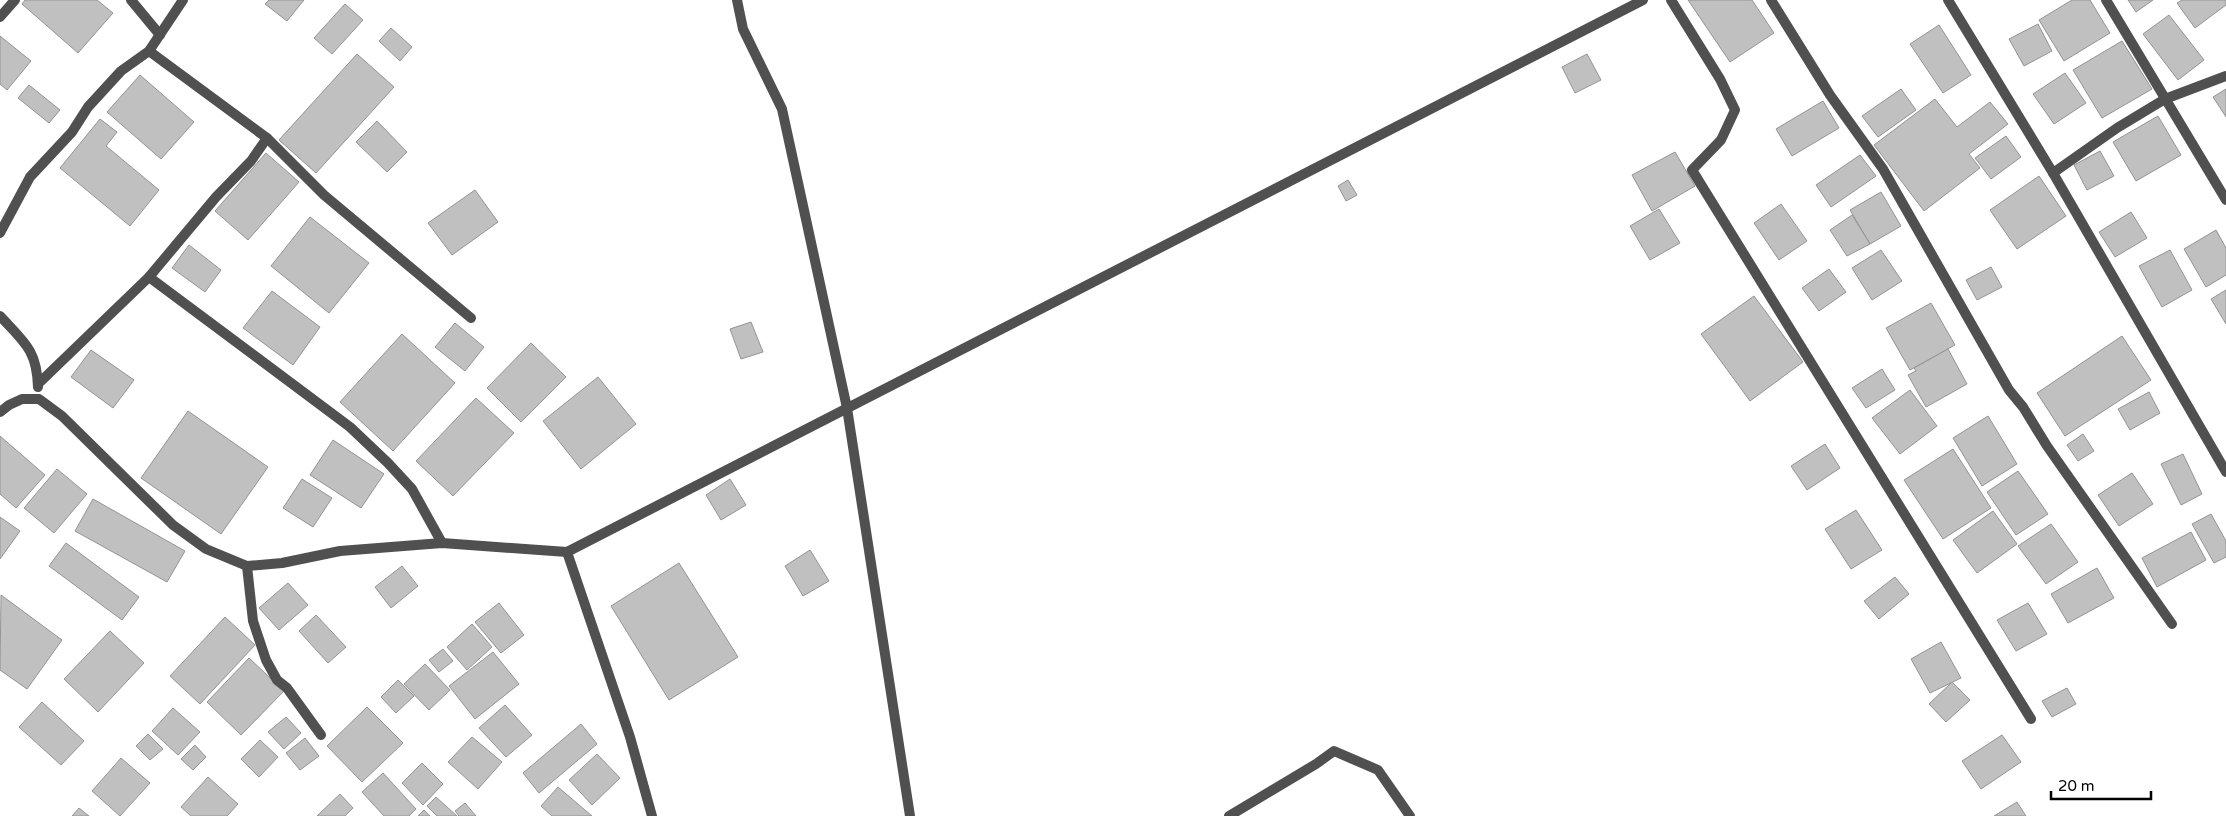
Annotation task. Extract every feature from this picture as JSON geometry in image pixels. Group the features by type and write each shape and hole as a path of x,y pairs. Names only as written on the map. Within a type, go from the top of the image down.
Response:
{"street":[{"path":"0,17 16,0"},
{"path":"132,0 160,35"},
{"path":"0,233 30,177 72,132 88,107 121,71 149,50 183,0"},
{"path":"737,0 743,29 782,109 847,408 910,816"},
{"path":"0,412 9,404 22,399 39,399 62,416 173,525 206,549 247,566 282,563 340,551 442,542 567,552 1643,0"},
{"path":"1671,0 1720,79 1735,110 1721,140 1692,170 2031,718"},
{"path":"1771,0 1830,95 1883,169 2010,390 2172,624"},
{"path":"1948,0 2053,173 2226,472"},
{"path":"2106,0 2226,200"},
{"path":"149,50 266,138 324,194 471,318"},
{"path":"2053,173 2117,128 2165,99 2226,76"},
{"path":"38,384 149,277 216,197 251,161 266,138"},
{"path":"149,277 350,428 388,463 412,489 442,542"},
{"path":"0,316 24,342 35,358 39,399"},
{"path":"567,552 630,737 652,816"},
{"path":"247,566 253,621 266,660 277,680 287,688 321,735"},
{"path":"1229,816 1316,764 1334,751 1378,770 1410,816"}],"building":[{"path":"25,0 97,0 113,13 78,53 22,4"},
{"path":"269,0 304,0 287,21 265,4"},
{"path":"1688,0 1752,0 1774,33 1730,62"},
{"path":"2072,0 2090,0 2110,33 2064,61 2039,20"},
{"path":"2128,0 2153,0 2136,12"},
{"path":"2182,0 2226,0 2226,5 2195,28 2177,3"},
{"path":"345,4 363,20 332,54 314,38"},
{"path":"2169,15 2204,60 2178,80 2143,34"},
{"path":"2038,24 2052,51 2024,66 2009,39"},
{"path":"1939,25 1971,75 1943,93 1910,44"},
{"path":"391,28 412,47 400,61 379,41"},
{"path":"0,36 31,61 7,90 0,84"},
{"path":"2122,41 2152,89 2102,118 2073,70"},
{"path":"357,54 394,87 316,173 279,140"},
{"path":"1587,54 1601,80 1575,93 1562,67"},
{"path":"2065,73 2086,103 2054,124 2033,94"},
{"path":"140,75 194,122 161,159 107,112"},
{"path":"29,85 60,110 49,123 18,98"},
{"path":"1901,89 1916,110 1878,137 1862,116"},
{"path":"2226,89 2226,117 2213,97"},
{"path":"1935,99 1957,127 1990,102 2008,124 1969,154 1980,168 1924,211 1874,145"},
{"path":"1823,101 1839,128 1792,156 1776,129"},
{"path":"2158,116 2181,155 2136,181 2113,142"},
{"path":"100,119 117,132 106,146 159,190 130,226 60,168"},
{"path":"377,121 407,152 387,172 356,142"},
{"path":"2006,136 2021,157 1991,179 1975,158"},
{"path":"2100,151 2114,176 2087,190 2074,165"},
{"path":"1675,152 1695,186 1652,211 1632,175"},
{"path":"266,153 299,182 248,240 215,211"},
{"path":"1860,155 1876,176 1831,207 1816,185"},
{"path":"2039,176 2066,216 2017,249 1990,210"},
{"path":"1348,180 1357,195 1346,201 1338,186"},
{"path":"475,190 498,222 452,255 428,223"},
{"path":"1881,192 1901,226 1870,244 1850,210"},
{"path":"1781,204 1807,241 1779,260 1754,223"},
{"path":"1659,209 1680,243 1650,260 1630,226"},
{"path":"2131,212 2147,238 2115,257 2099,232"},
{"path":"1852,215 1870,244 1847,256 1830,230"},
{"path":"310,217 369,263 329,313 271,266"},
{"path":"2216,230 2226,248 2226,275 2206,287 2184,249"},
{"path":"189,245 221,270 205,292 172,268"},
{"path":"1881,250 1902,281 1872,300 1852,268"},
{"path":"2170,250 2192,290 2162,307 2139,266"},
{"path":"1991,267 2002,287 1977,300 1966,280"},
{"path":"1829,269 1846,292 1819,311 1802,288"},
{"path":"2226,290 2226,324 2211,299"},
{"path":"272,291 320,327 293,365 243,328"},
{"path":"1754,296 1803,362 1750,401 1701,334"},
{"path":"1931,303 1955,345 1910,370 1886,328"},
{"path":"751,322 763,352 741,359 730,329"},
{"path":"455,323 484,347 465,371 435,347"},
{"path":"402,334 455,383 393,451 340,402"},
{"path":"2122,336 2151,380 2065,436 2037,393"},
{"path":"531,343 566,377 521,422 487,388"},
{"path":"1948,349 1967,384 1926,407 1908,375 1916,371 1914,368"},
{"path":"91,350 134,380 113,408 71,377"},
{"path":"1882,369 1895,390 1866,408 1852,388"},
{"path":"598,377 636,424 581,469 543,421"},
{"path":"1910,390 1937,426 1900,454 1872,418"},
{"path":"2149,392 2160,413 2130,430 2118,409"},
{"path":"476,398 514,433 453,496 416,461"},
{"path":"188,411 268,467 221,534 141,478"},
{"path":"1988,416 2017,464 1982,486 1953,438"},
{"path":"2083,434 2094,451 2078,461 2067,445"},
{"path":"0,436 45,475 16,508 0,494"},
{"path":"333,440 384,474 361,508 310,475"},
{"path":"1825,444 1840,468 1807,490 1791,466"},
{"path":"1953,449 1991,508 1943,539 1904,480"},
{"path":"2183,454 2202,494 2181,505 2161,464"},
{"path":"57,469 87,494 54,533 24,508"},
{"path":"2018,471 2048,514 2016,535 1987,492"},
{"path":"2132,473 2153,504 2119,526 2098,495"},
{"path":"302,479 332,498 313,527 283,508"},
{"path":"730,479 746,505 721,520 706,495"},
{"path":"93,499 185,551 167,582 75,531"},
{"path":"1856,510 1882,550 1851,569 1825,529"},
{"path":"1993,511 2017,544 1977,573 1953,540"},
{"path":"2211,514 2226,541 2226,557 2214,563 2192,524"},
{"path":"0,517 20,531 0,559"},
{"path":"2051,524 2078,562 2046,584 2018,546"},
{"path":"2191,532 2206,560 2157,587 2142,558"},
{"path":"66,543 139,597 122,620 49,566"},
{"path":"810,550 829,581 803,596 785,566"},
{"path":"679,563 738,657 669,700 611,606"},
{"path":"402,566 418,586 391,608 375,587"},
{"path":"2097,568 2114,598 2068,623 2051,594"},
{"path":"1895,577 1909,594 1879,619 1864,601"},
{"path":"288,583 308,605 279,630 259,608"},
{"path":"1,595 62,640 27,689 0,670"},
{"path":"499,603 524,635 501,653 475,622"},
{"path":"2028,603 2047,634 2016,651 1997,620"},
{"path":"316,615 346,647 328,663 299,631"},
{"path":"225,617 255,645 200,704 170,676"},
{"path":"472,624 492,647 467,670 447,647"},
{"path":"110,631 144,663 98,712 64,679"},
{"path":"1941,642 1961,678 1930,693 1911,659"},
{"path":"443,649 453,661 439,672 429,660"},
{"path":"493,652 519,684 475,719 449,686"},
{"path":"249,658 284,691 241,735 207,702"},
{"path":"425,664 450,690 429,710 404,684"},
{"path":"398,680 414,696 396,713 381,697"},
{"path":"1952,682 1970,700 1946,722 1929,704"},
{"path":"2067,688 2076,704 2052,717 2042,701"},
{"path":"42,702 84,741 61,765 19,727"},
{"path":"505,705 532,735 506,757 479,728"},
{"path":"367,707 403,743 362,782 327,746"},
{"path":"173,708 200,732 178,755 152,731"},
{"path":"286,717 301,733 284,749 268,732"},
{"path":"581,724 597,744 539,793 523,773"},
{"path":"148,734 163,749 150,760 136,746"},
{"path":"2002,735 2021,762 1981,789 1962,761"},
{"path":"472,737 502,762 478,789 448,762"},
{"path":"305,738 319,756 300,770 286,753"},
{"path":"260,740 278,757 259,777 241,759"},
{"path":"195,745 206,757 193,770 181,759"},
{"path":"597,754 620,778 592,805 569,780"},
{"path":"121,758 150,783 120,816 92,791"},
{"path":"422,763 443,784 423,805 402,783"},
{"path":"383,773 416,809 409,816 384,816 362,792"},
{"path":"208,777 238,804 227,816 191,816 181,807"},
{"path":"558,787 592,816 552,816 541,806"},
{"path":"340,794 353,808 345,816 317,816"},
{"path":"436,797 457,816 437,816 427,806"},
{"path":"2017,802 2026,816 1994,816"},
{"path":"465,803 476,816 459,816 455,811"},
{"path":"79,808 89,816 72,816"},
{"path":"424,810 430,816 418,816"}]}
